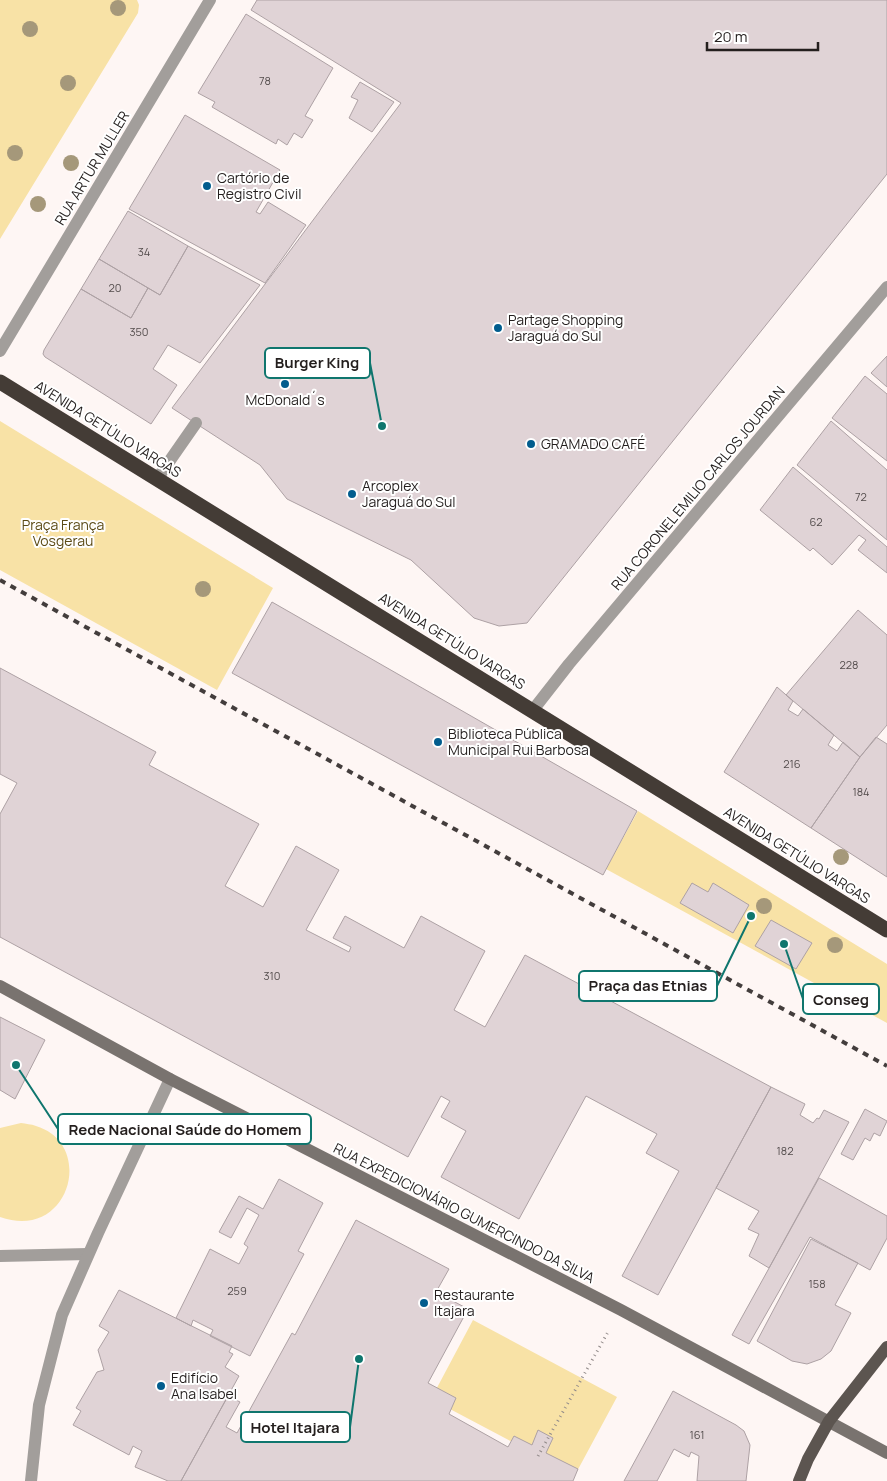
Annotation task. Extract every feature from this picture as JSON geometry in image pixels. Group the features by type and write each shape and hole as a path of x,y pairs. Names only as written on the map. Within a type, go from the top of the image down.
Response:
{"highway":[{"name":"AVENIDA GETÚLIO VARGAS","path":"0,382 887,930"}],"main road":[{"path":"799,1481 828,1421 887,1347"}],"street":[{"name":"RUA ARTUR MULLER","path":"0,350 210,0"},
{"name":"RUA CORONEL EMILIO CARLOS JOURDAN","path":"533,710 569,664 887,287"},
{"path":"157,479 196,424"},
{"name":"RUA EXPEDICIONÁRIO GUMERCINDO DA SILVA","path":"0,986 170,1079 621,1310 887,1453"},
{"path":"32,1481 39,1405 62,1315 88,1254 170,1079"},
{"path":"0,1256 88,1254"}],"path":[{"path":"538,1456 621,1310"}],"green space":[{"path":"0,0 137,0 139,5 138,13 0,239"},
{"name":"Praça França Vosgerau","path":"0,421 273,588 217,690 0,570"},
{"path":"638,811 887,964 887,1023 606,869"},
{"path":"21,1123 36,1126 55,1136 66,1151 69,1169 67,1188 58,1204 44,1216 24,1221 0,1217 0,1128"},
{"path":"473,1320 617,1397 575,1475 431,1399"}],"building":[{"name":"Partage Shopping Jaraguá do Sul","path":"257,0 887,0 887,174 527,623 499,626 474,618 411,560 287,499 260,465 172,408 401,103 251,10"},
{"path":"246,14 333,68 305,116 313,120 302,138 294,133 287,145 278,139 276,144 212,107 215,102 198,93"},
{"path":"360,82 394,102 372,132 349,118 358,100 351,97"},
{"name":"Cartório de Registro Civil","path":"185,115 280,170 256,212 260,214 268,202 306,225 265,283 129,209"},
{"path":"128,211 188,246 160,295 99,259"},
{"path":"188,246 260,285 200,363 168,345 153,369 177,385 151,424 43,354 81,289 131,318 148,288 160,295"},
{"path":"99,259 148,288 131,318 81,289"},
{"path":"887,356 887,387 871,373"},
{"path":"865,376 887,394 887,461 832,418"},
{"path":"831,421 887,470 887,540 797,465"},
{"path":"793,467 887,547 887,573 858,550 866,540 859,535 832,565 813,548 810,551 760,510"},
{"name":"Biblioteca Pública Municipal Rui Barbosa","path":"272,602 637,811 603,875 232,673"},
{"path":"858,610 887,635 887,725 860,757 786,695"},
{"path":"0,668 156,752 149,765 259,824 225,886 263,907 296,846 339,870 306,930 349,952 351,947 333,938 345,916 404,948 421,916 485,951 454,1010 485,1027 525,955 771,1087 658,1295 622,1276 679,1171 646,1153 657,1134 586,1096 519,1219 441,1177 466,1131 441,1117 450,1101 441,1096 408,1157 0,937 0,814 17,783 0,774"},
{"path":"777,687 793,701 788,710 798,716 803,709 834,735 828,745 837,751 843,742 860,757 811,828 724,772"},
{"path":"876,737 887,744 887,877 811,828"},
{"path":"692,883 708,892 713,883 749,905 733,933 680,903"},
{"path":"771,920 812,943 796,969 755,946"},
{"path":"0,1017 45,1040 15,1099 0,1090"},
{"path":"771,1087 805,1104 800,1115 813,1123 817,1118 819,1119 824,1110 849,1122 769,1268 749,1256 759,1234 748,1229 759,1211 716,1188"},
{"path":"865,1109 887,1121 880,1136 874,1133 870,1141 865,1138 853,1160 841,1154"},
{"path":"819,1178 887,1216 887,1238 870,1270 810,1237 749,1344 732,1335"},
{"path":"279,1179 323,1203 298,1251 304,1254 250,1356 210,1336 213,1330 193,1320 191,1326 176,1318 210,1249 239,1264 248,1247 244,1244 259,1215 247,1208 231,1238 219,1232 239,1196 263,1209"},
{"path":"356,1220 449,1269 436,1292 468,1309 428,1383 456,1398 449,1414 508,1447 514,1436 532,1445 538,1430 553,1438 546,1453 578,1469 573,1481 181,1481 228,1396 240,1402 226,1427 237,1433 292,1333 295,1335"},
{"path":"811,1239 858,1263 835,1305 851,1313 831,1351 821,1359 807,1364 792,1361 757,1341"},
{"name":"Edifício Ana Isabel","path":"119,1290 232,1346 229,1352 233,1354 225,1367 239,1376 181,1481 168,1481 135,1467 142,1451 133,1446 129,1455 73,1425 81,1411 76,1408 97,1372 104,1370 98,1350 109,1332 99,1326"},
{"path":"673,1391 744,1431 750,1445 746,1481 697,1481 699,1456 691,1452 689,1457 674,1449 657,1481 624,1481"}],"railway":[{"path":"0,580 887,1066"}],"place":[{"name":"Cartório de Registro Civil","path":"207,186"},
{"name":"Partage Shopping Jaraguá do Sul","path":"498,328"},
{"name":"McDonald´s","path":"285,384"},
{"name":"Burger King","path":"382,426"},
{"name":"GRAMADO CAFÉ","path":"531,444"},
{"name":"Arcoplex Jaraguá do Sul","path":"352,494"},
{"name":"Biblioteca Pública Municipal Rui Barbosa","path":"438,742"},
{"name":"Praça das Etnias","path":"751,916"},
{"name":"Conseg","path":"784,944"},
{"name":"Rede Nacional Saúde do Homem","path":"16,1065"},
{"name":"Restaurante Itajara","path":"424,1303"},
{"name":"Hotel Itajara","path":"359,1359"},
{"name":"Edifício Ana Isabel","path":"161,1386"}]}
